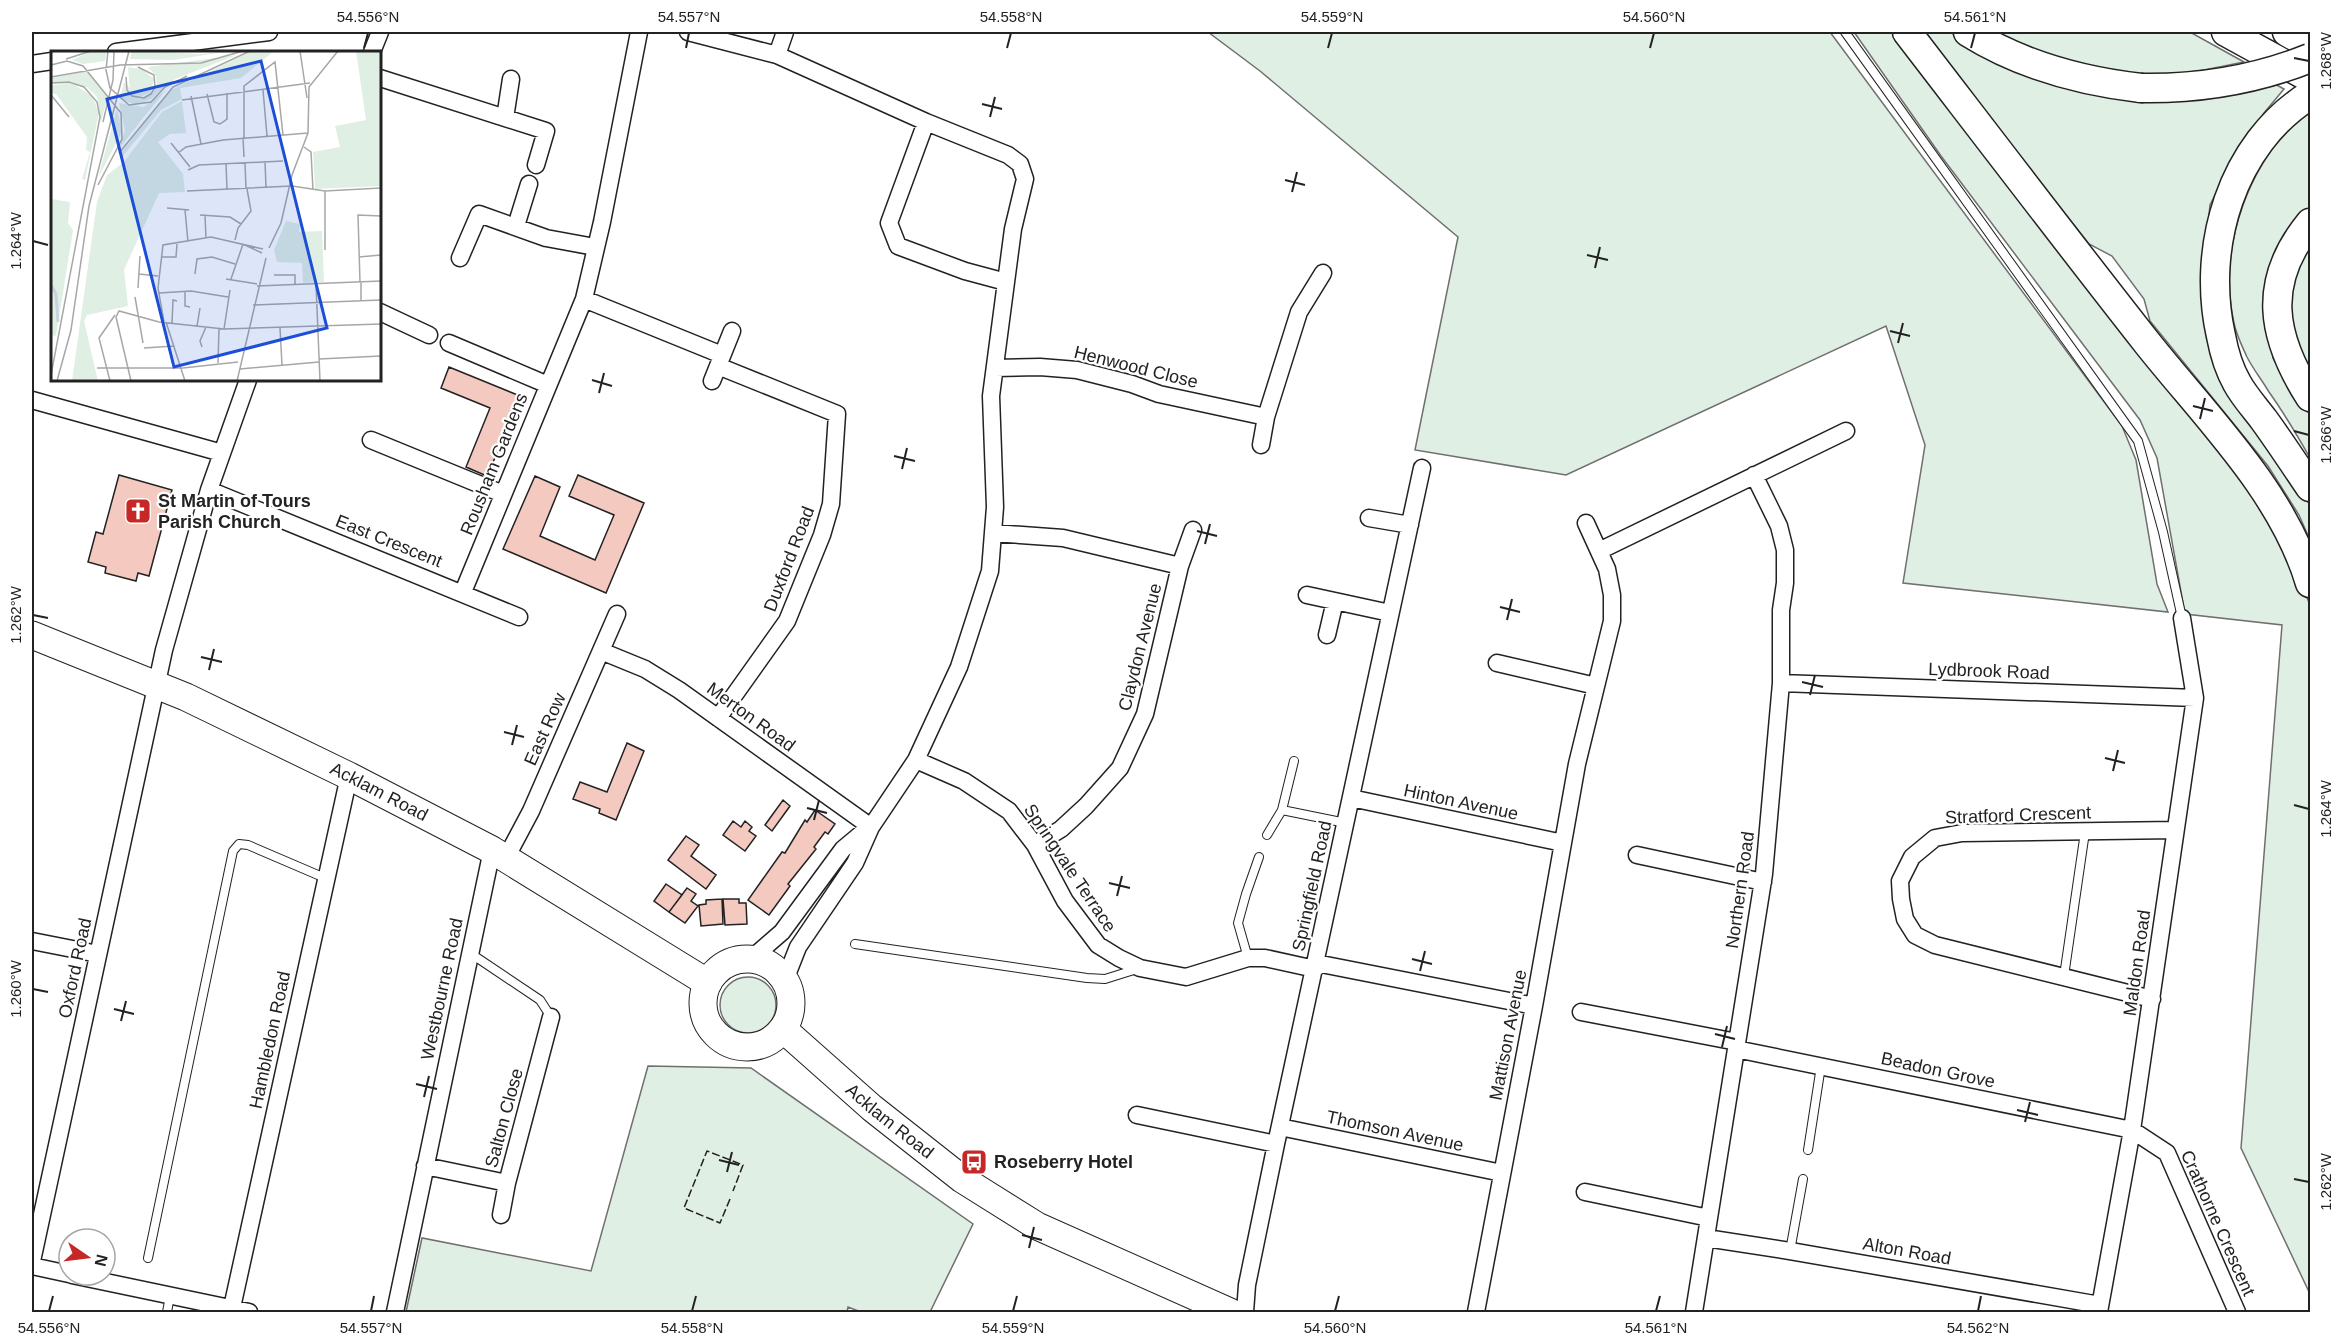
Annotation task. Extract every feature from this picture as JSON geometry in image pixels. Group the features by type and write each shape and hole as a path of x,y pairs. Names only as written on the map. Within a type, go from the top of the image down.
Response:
{"highway":[{"path":"1907,32 2148,344 2238,454 2286,523 2310,583"},
{"path":"1968,32 2004,51 2056,72 2103,83 2141,88 2229,83 2287,68 2310,58"},
{"path":"2226,32 2310,78"},
{"path":"2287,32 2310,45"},
{"path":"2310,95 2269,131 2243,168 2226,205 2216,242 2213,282 2215,312 2224,353 2237,383 2310,488"},
{"path":"2310,223 2296,241 2282,272 2277,306 2281,340 2294,371 2310,397"}],"main road":[{"name":"Acklam Road","path":"32,635 157,685 348,776 499,854 708,983"},
{"path":"751,959 764,962 776,969 785,980 790,992 791,1004 789,1017 783,1029 773,1039 759,1045 745,1047 730,1044 718,1036 709,1025 704,1011 704,997 708,983 715,972 726,964 751,959"},
{"name":"Acklam Road","path":"783,1029 872,1108 971,1185 1037,1226 1230,1312"}],"street":[{"path":"120,51 168,38 269,32"},
{"path":"372,51 380,32"},
{"name":"Rousham Gardens","path":"463,592 584,299 602,222 639,32"},
{"path":"688,32 777,54 926,122 1008,155 1020,164 1025,179 1014,229 991,396 995,507 990,571 959,668 916,760 870,827 855,863 798,947 785,980"},
{"path":"777,54 785,32"},
{"path":"32,64 51,61"},
{"path":"381,78 546,131 536,165"},
{"path":"505,118 511,79"},
{"path":"926,122 889,223 898,246 966,271 1006,282"},
{"path":"516,226 529,184"},
{"path":"460,258 479,214 546,238 595,247"},
{"path":"1261,445 1266,417 1299,312 1323,273"},
{"path":"584,299 717,367 732,331"},
{"path":"381,312 429,335"},
{"name":"Rousham Gardens","path":"449,343 548,385"},
{"name":"Duxford Road","path":"717,367 837,414 831,504 822,535 787,621 718,718"},
{"name":"Henwood Close","path":"996,368 1040,367 1077,370 1132,384 1159,394 1266,417"},
{"name":"Oxford Road","path":"32,1261 164,650 209,489 248,381"},
{"path":"32,400 222,453"},
{"path":"1600,550 1681,513 1846,431"},
{"path":"371,440 503,494"},
{"name":"Springfield Road","path":"1245,1312 1247,1285 1276,1144 1422,468"},
{"name":"Northern Road","path":"1694,1312 1763,882 1781,683 1781,610 1785,583 1785,550 1779,526 1754,475"},
{"name":"East Crescent","path":"209,489 519,617"},
{"path":"1369,518 1410,525"},
{"name":"Mattison Avenue","path":"1476,1312 1577,764 1612,621 1607,569 1586,523"},
{"name":"Claydon Avenue","path":"1035,845 1061,829 1086,806 1120,768 1145,714 1180,566 1193,530"},
{"name":"Claydon Avenue","path":"993,533 1063,538 1180,566"},
{"path":"1307,595 1390,613"},
{"path":"1327,635 1335,601"},
{"name":"East Row","path":"499,854 531,811 617,614"},
{"name":"Maldon Road","path":"2100,1309 2132,1130 2195,698 2182,618"},
{"name":"Merton Road","path":"601,651 645,669 679,690 870,827"},
{"path":"1497,663 1596,686"},
{"name":"Lydbrook Road","path":"1781,683 2195,698"},
{"name":"Springvale Terrace","path":"916,760 964,781 1009,811 1035,845 1065,901 1098,945 1140,968 1186,977 1241,961"},
{"name":"Hambledon Road","path":"231,1311 348,776"},
{"name":"Hinton Avenue","path":"1351,798 1563,843"},
{"path":"751,959 783,933 843,849 870,827"},
{"name":"Stratford Crescent","path":"2152,999 1950,950 1915,935 1905,919 1900,881 1912,857 1935,838 1962,833 2175,830"},
{"name":"Westbourne Road","path":"395,1312 470,953 499,854"},
{"path":"1637,855 1763,882"},
{"path":"32,941 98,954"},
{"path":"1241,961 1264,958 1534,1006"},
{"name":"Beadon Grove","path":"1581,1012 2132,1130"},
{"name":"Salton Close","path":"425,1166 507,1183 550,1017"},
{"path":"1137,1115 1276,1144"},
{"name":"Thomson Avenue","path":"1280,1127 1502,1173"},
{"name":"Crathorne Crescent","path":"2132,1130 2167,1153 2237,1312"},
{"path":"501,1215 507,1183"},
{"path":"1586,1192 1709,1218"},
{"name":"Alton Road","path":"1706,1238 1790,1251 2100,1309"},
{"path":"32,1266 57,1272"},
{"path":"111,1287 169,1304 249,1312"}],"lane":[{"path":"1845,32 2138,441 2163,531 2182,618"},
{"path":"1267,835 1282,810 1294,761"},
{"path":"1282,810 1346,823"},
{"path":"2064,976 2085,832"},
{"path":"148,1257 233,851 239,844 248,845 325,879"},
{"path":"1241,961 1238,923 1260,857"},
{"path":"855,944 1087,978 1105,979 1140,968"},
{"path":"470,953 540,1000 550,1017"},
{"path":"1808,1150 1821,1065"},
{"path":"1790,1251 1803,1179"}],"green space":[{"path":"1208,32 1830,32 2122,426 2136,460 2157,584 2168,612 1903,583 1925,445 1886,326 1566,475 1415,450 1458,237 1260,71"},
{"path":"1854,32 1895,32 2280,530 2310,605 2310,1294 2241,1148 2282,625 2185,614 2157,458 2140,420 1941,156"},
{"path":"1921,32 1950,32 1991,56 2048,81 2266,79 2284,89 2264,113 2232,162 2210,205 2202,287 2310,506 2310,540 2299,515 2268,466 2150,321 2144,299 2112,256 2089,244"},
{"path":"1985,32 2190,32 2244,62 2199,71 2137,77 2093,72"},
{"path":"2310,110 2310,212 2266,308 2273,358 2297,401 2310,414 2310,458 2247,357 2239,340 2230,294 2230,264 2234,234 2255,178 2270,153"},
{"path":"2310,244 2310,383 2287,310 2293,277"},
{"path":"748,977 759,979 768,985 774,994 776,1005 774,1016 768,1025 759,1031 748,1033 737,1031 728,1025 722,1016 720,1005 722,994 728,985 737,979"},
{"path":"648,1066 751,1068 973,1224 930,1312 861,1312 848,1307 847,1312 406,1312 422,1238 591,1271"}],"building":[{"path":"449,367 520,396 489,477 466,467 490,408 441,388"},
{"name":"St Martin of Tours Parish Church","path":"119,475 172,490 149,576 138,573 136,581 105,573 106,567 88,562 96,532 103,534"},
{"path":"578,475 644,503 606,593 503,549 535,476 560,487 540,536 595,560 614,515 569,496"},
{"path":"627,743 644,751 616,820 599,813 600,809 573,799 580,782 607,792"},
{"path":"783,800 790,806 772,831 765,825"},
{"path":"815,810 835,824 828,834 825,832 814,847 816,849 788,884 790,886 769,915 748,900 782,852 785,853 805,820 807,822"},
{"path":"733,821 741,827 745,821 752,827 749,831 756,836 745,851 723,835"},
{"path":"686,836 699,845 691,856 716,875 706,889 668,860"},
{"path":"666,884 682,895 669,912 654,901"},
{"path":"687,888 696,894 691,901 698,906 685,923 669,912"},
{"path":"722,899 723,924 701,926 699,905 706,904 706,900"},
{"path":"723,899 739,899 739,903 746,903 747,924 725,925"}],"fence":[{"path":"730,1199 720,1223 684,1208 707,1151 743,1165 733,1191"}],"place":[{"name":"St Martin of Tours Parish Church","path":"138,511"},
{"name":"Roseberry Hotel","path":"974,1162"}]}
